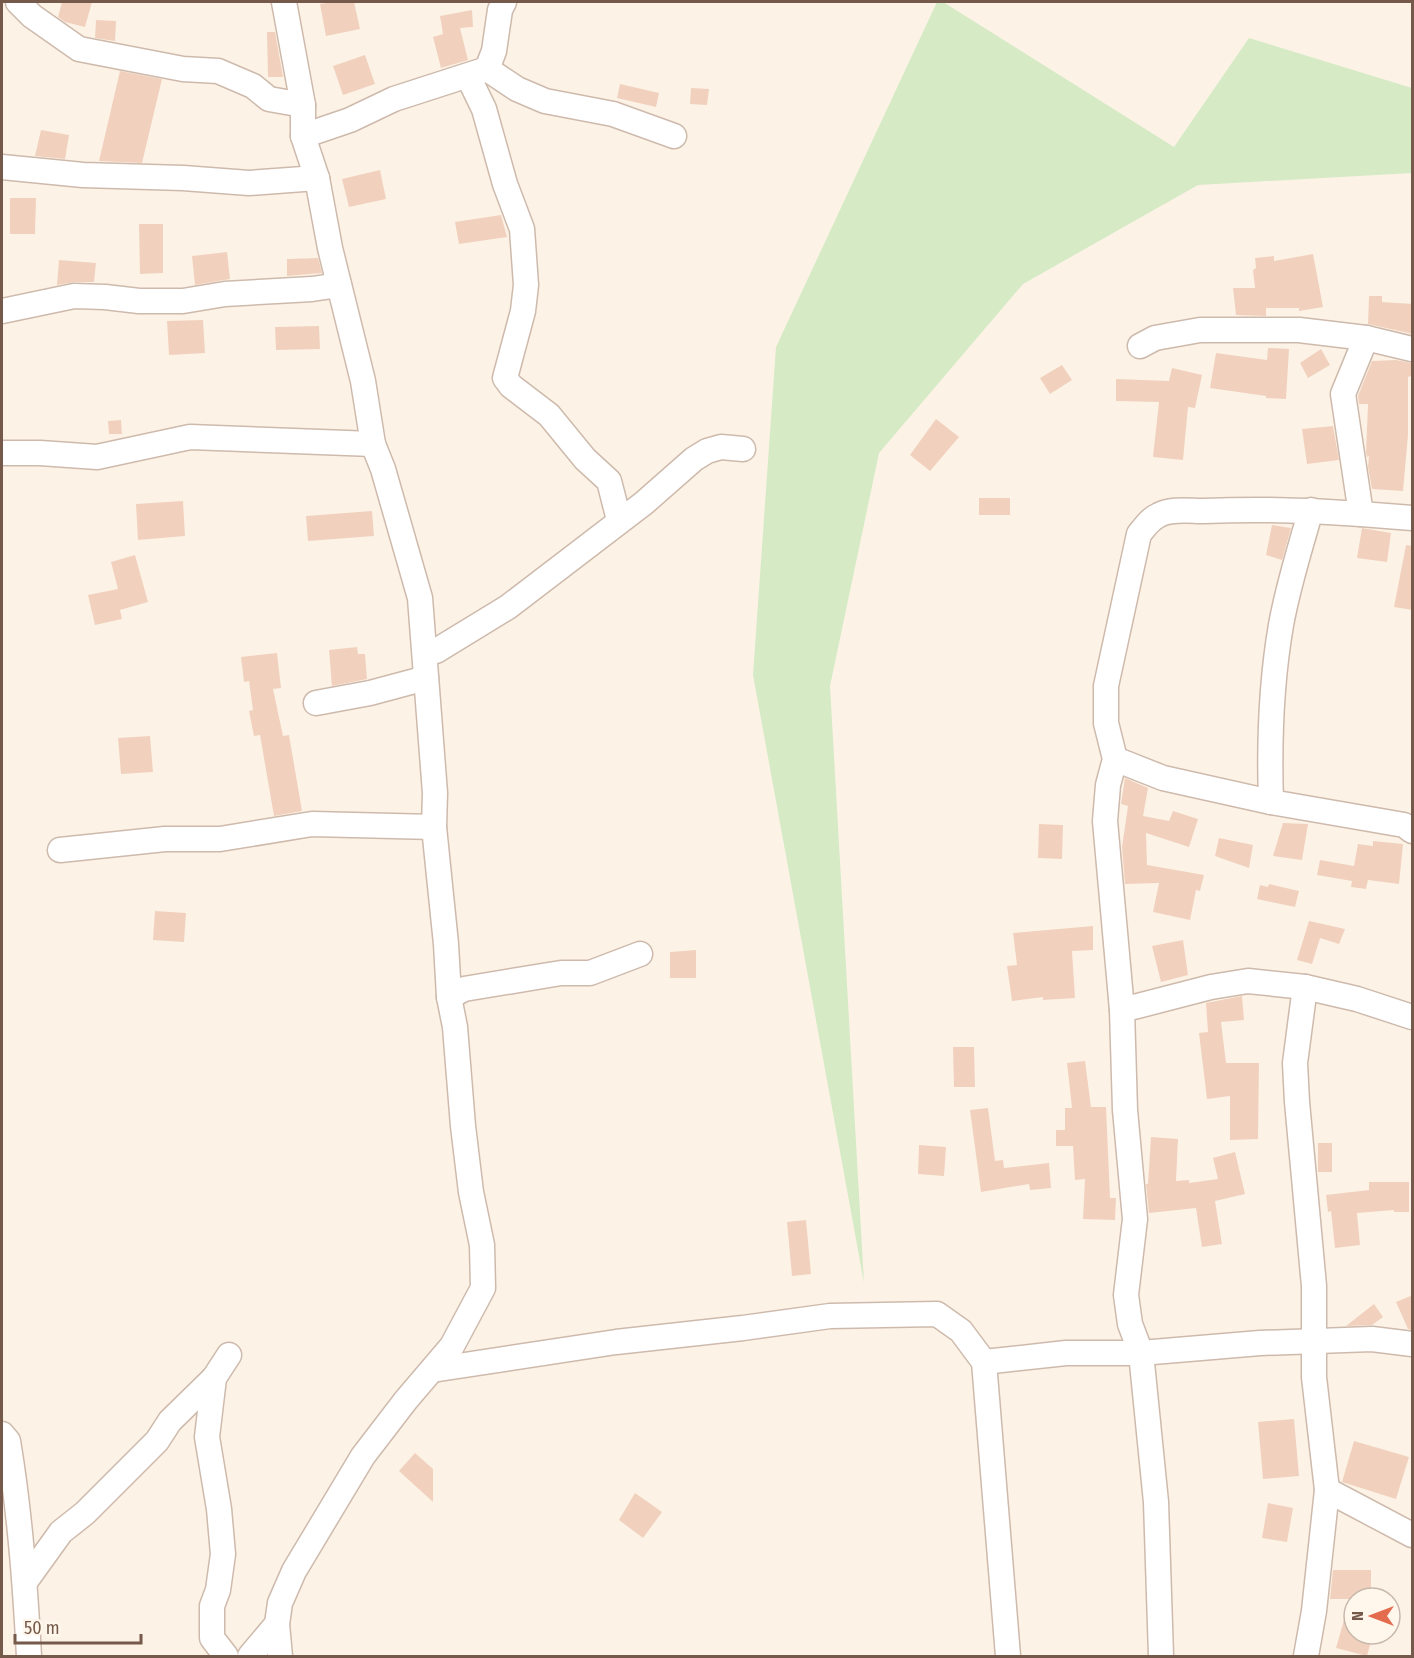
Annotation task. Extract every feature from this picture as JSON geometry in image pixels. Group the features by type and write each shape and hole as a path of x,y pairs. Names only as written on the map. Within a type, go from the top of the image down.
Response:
{"street":[{"path":"18,2 32,16 79,49 183,69 218,70 253,86 269,99 303,105"},
{"path":"280,1656 277,1624 280,1603 294,1571 363,1456 452,1346 483,1288 482,1245 471,1192 455,1028 449,997 434,827 435,793 420,598 383,469 373,444 363,381 339,285 317,178 303,136 303,105 284,2"},
{"path":"303,136 350,120 394,99 478,72 494,51 500,10 504,2"},
{"path":"478,72 545,101 613,114 674,136"},
{"path":"478,72 484,109 505,184 522,229 526,285 523,311 505,378 510,386 549,416 585,459 609,481 619,520"},
{"path":"2,167 83,175 183,178 249,183 317,178"},
{"path":"2,311 74,296 105,297 139,302 183,301 225,294 312,290 339,285"},
{"path":"1140,346 1155,338 1200,330 1299,330 1366,338 1413,349"},
{"path":"1361,514 1343,394 1366,338"},
{"path":"2,453 97,457 190,437 373,444"},
{"path":"425,651 436,651 508,607 644,503 682,468 701,455 721,447 742,449"},
{"path":"1271,802 1269,751 1281,626 1311,510"},
{"path":"1161,1656 1156,1502 1141,1353 1130,1324 1126,1295 1135,1219 1125,1110 1122,1010 1105,821 1108,785 1115,759 1106,723 1106,686 1139,534 1158,515 1168,512 1311,510 1413,518"},
{"path":"316,703 370,693 426,678"},
{"path":"1115,759 1163,778 1271,802 1404,825 1413,831"},
{"path":"60,850 165,838 220,838 312,824 434,827"},
{"path":"449,997 464,989 561,973 590,973 640,954"},
{"path":"1122,1010 1230,982 1248,981 1305,987 1357,999 1413,1017"},
{"path":"1305,987 1295,1063 1314,1286 1314,1377 1327,1490 1314,1611 1306,1656"},
{"path":"432,1370 616,1342 830,1316 937,1314 961,1331 984,1362 1008,1656"},
{"path":"984,1362 1066,1353 1141,1353 1260,1343 1372,1339 1413,1344"},
{"path":"25,1582 62,1532 85,1513 157,1441 170,1421 214,1378 229,1355"},
{"path":"214,1378 207,1437 219,1509 222,1554 218,1590 212,1606 212,1638 226,1656"},
{"path":"2,1434 8,1441 17,1500 29,1656"},
{"path":"1327,1490 1413,1535"},
{"path":"250,1656 277,1624"}],"green space":[{"path":"937,2 943,2 1174,147 1249,38 1412,88 1412,173 1198,185 1023,284 879,453 830,686 864,1283 753,675 776,347"}],"building":[{"path":"62,2 92,2 85,27 65,22 58,17"},
{"path":"354,2 360,29 326,36 320,4"},
{"path":"472,10 473,27 460,28 468,60 441,68 433,37 443,34 440,16"},
{"path":"96,20 116,21 115,41 95,38"},
{"path":"267,32 275,32 283,77 268,77"},
{"path":"365,55 375,84 343,95 333,66"},
{"path":"120,71 162,79 142,163 99,161"},
{"path":"620,84 659,93 656,107 617,98"},
{"path":"691,88 709,89 707,105 690,104"},
{"path":"41,130 69,135 65,159 35,156"},
{"path":"380,170 386,199 349,207 342,179"},
{"path":"10,198 36,198 35,234 10,234"},
{"path":"501,215 507,237 459,244 455,222"},
{"path":"139,224 163,224 163,273 140,274"},
{"path":"227,252 230,279 195,285 192,256"},
{"path":"1313,254 1323,307 1299,311 1299,308 1266,308 1266,316 1236,315 1233,288 1255,288 1253,270 1256,268 1255,258 1274,256 1274,261"},
{"path":"318,258 322,273 287,276 287,259"},
{"path":"59,260 96,263 94,282 57,285"},
{"path":"1369,296 1382,296 1382,302 1413,304 1413,334 1368,324"},
{"path":"203,320 205,353 169,355 167,321"},
{"path":"319,326 320,349 276,350 275,327"},
{"path":"1268,348 1289,349 1286,399 1266,398 1266,396 1210,388 1216,353 1267,360"},
{"path":"1321,349 1330,365 1308,378 1300,363"},
{"path":"1396,360 1411,363 1411,376 1408,377 1408,435 1403,491 1372,489 1368,467 1369,456 1367,457 1366,453 1368,404 1359,404 1358,396 1372,361"},
{"path":"1062,365 1072,380 1050,394 1040,378"},
{"path":"1172,368 1202,375 1195,408 1188,407 1183,460 1153,457 1159,402 1116,401 1116,379 1169,381"},
{"path":"936,419 959,437 930,471 910,455"},
{"path":"121,420 122,434 109,434 108,421"},
{"path":"1333,426 1339,460 1307,464 1302,429"},
{"path":"979,498 1010,498 1010,515 979,515"},
{"path":"183,501 185,536 138,540 136,504"},
{"path":"372,511 374,536 308,541 306,516"},
{"path":"1272,525 1291,528 1282,560 1266,555"},
{"path":"1362,528 1391,533 1387,562 1357,558"},
{"path":"1406,545 1413,546 1413,610 1394,607"},
{"path":"135,555 148,602 120,610 122,619 95,625 88,595 118,589 111,562"},
{"path":"357,647 358,654 365,654 367,679 332,686 329,650"},
{"path":"277,653 281,688 273,689 283,736 289,735 302,811 274,816 260,735 254,736 249,711 253,710 249,681 244,682 241,657"},
{"path":"150,736 153,772 121,774 118,738"},
{"path":"1125,778 1148,788 1143,816 1169,821 1173,811 1198,819 1189,847 1146,833 1147,865 1204,875 1200,891 1196,890 1190,920 1153,912 1159,883 1125,884 1122,847 1128,806 1121,804"},
{"path":"1283,823 1308,824 1302,860 1273,856"},
{"path":"1039,824 1063,825 1062,859 1038,858"},
{"path":"1219,838 1253,845 1249,868 1215,856"},
{"path":"1373,841 1403,844 1399,884 1368,880 1366,889 1351,887 1352,881 1317,875 1320,860 1354,866 1358,844 1373,846"},
{"path":"1269,884 1299,891 1295,907 1257,899 1260,885 1268,887"},
{"path":"155,911 186,913 184,942 153,940"},
{"path":"1309,921 1345,929 1339,944 1320,938 1312,964 1297,960"},
{"path":"1093,926 1093,950 1072,951 1075,998 1043,1000 1043,997 1012,1001 1007,966 1017,965 1013,933"},
{"path":"1183,940 1188,975 1161,982 1152,946"},
{"path":"696,950 696,978 670,978 670,952"},
{"path":"1242,996 1244,1020 1221,1022 1226,1063 1259,1063 1258,1139 1230,1140 1230,1096 1207,1099 1199,1033 1208,1032 1206,1003"},
{"path":"953,1047 974,1047 975,1087 954,1087"},
{"path":"1085,1061 1091,1107 1106,1107 1110,1198 1116,1198 1115,1220 1083,1219 1085,1179 1075,1180 1073,1146 1056,1146 1056,1130 1065,1130 1065,1108 1072,1108 1067,1063"},
{"path":"988,1108 995,1161 1003,1160 1004,1168 1049,1163 1051,1188 1030,1190 1029,1184 981,1192 970,1110"},
{"path":"1151,1137 1178,1139 1176,1181 1189,1180 1189,1183 1218,1179 1213,1158 1235,1152 1245,1194 1215,1201 1222,1244 1202,1247 1196,1208 1149,1213 1146,1184 1148,1184"},
{"path":"1318,1143 1332,1143 1332,1172 1318,1172"},
{"path":"919,1145 946,1147 944,1176 918,1174"},
{"path":"1369,1182 1409,1182 1409,1212 1394,1212 1394,1210 1357,1213 1360,1245 1335,1248 1331,1211 1328,1212 1326,1195 1369,1190"},
{"path":"806,1220 811,1274 792,1276 787,1222"},
{"path":"1413,1295 1413,1330 1408,1329 1396,1302"},
{"path":"1374,1304 1383,1317 1372,1325 1346,1326"},
{"path":"1294,1419 1299,1476 1263,1479 1258,1422"},
{"path":"1354,1441 1409,1457 1396,1499 1342,1482"},
{"path":"415,1453 433,1469 433,1502 399,1471"},
{"path":"635,1493 662,1512 643,1538 619,1520"},
{"path":"1268,1503 1293,1508 1287,1542 1262,1538"},
{"path":"1333,1570 1371,1570 1371,1586 1342,1586 1342,1599 1330,1599"},
{"path":"1342,1627 1342,1646 1370,1646 1367,1656 1336,1648"}]}
